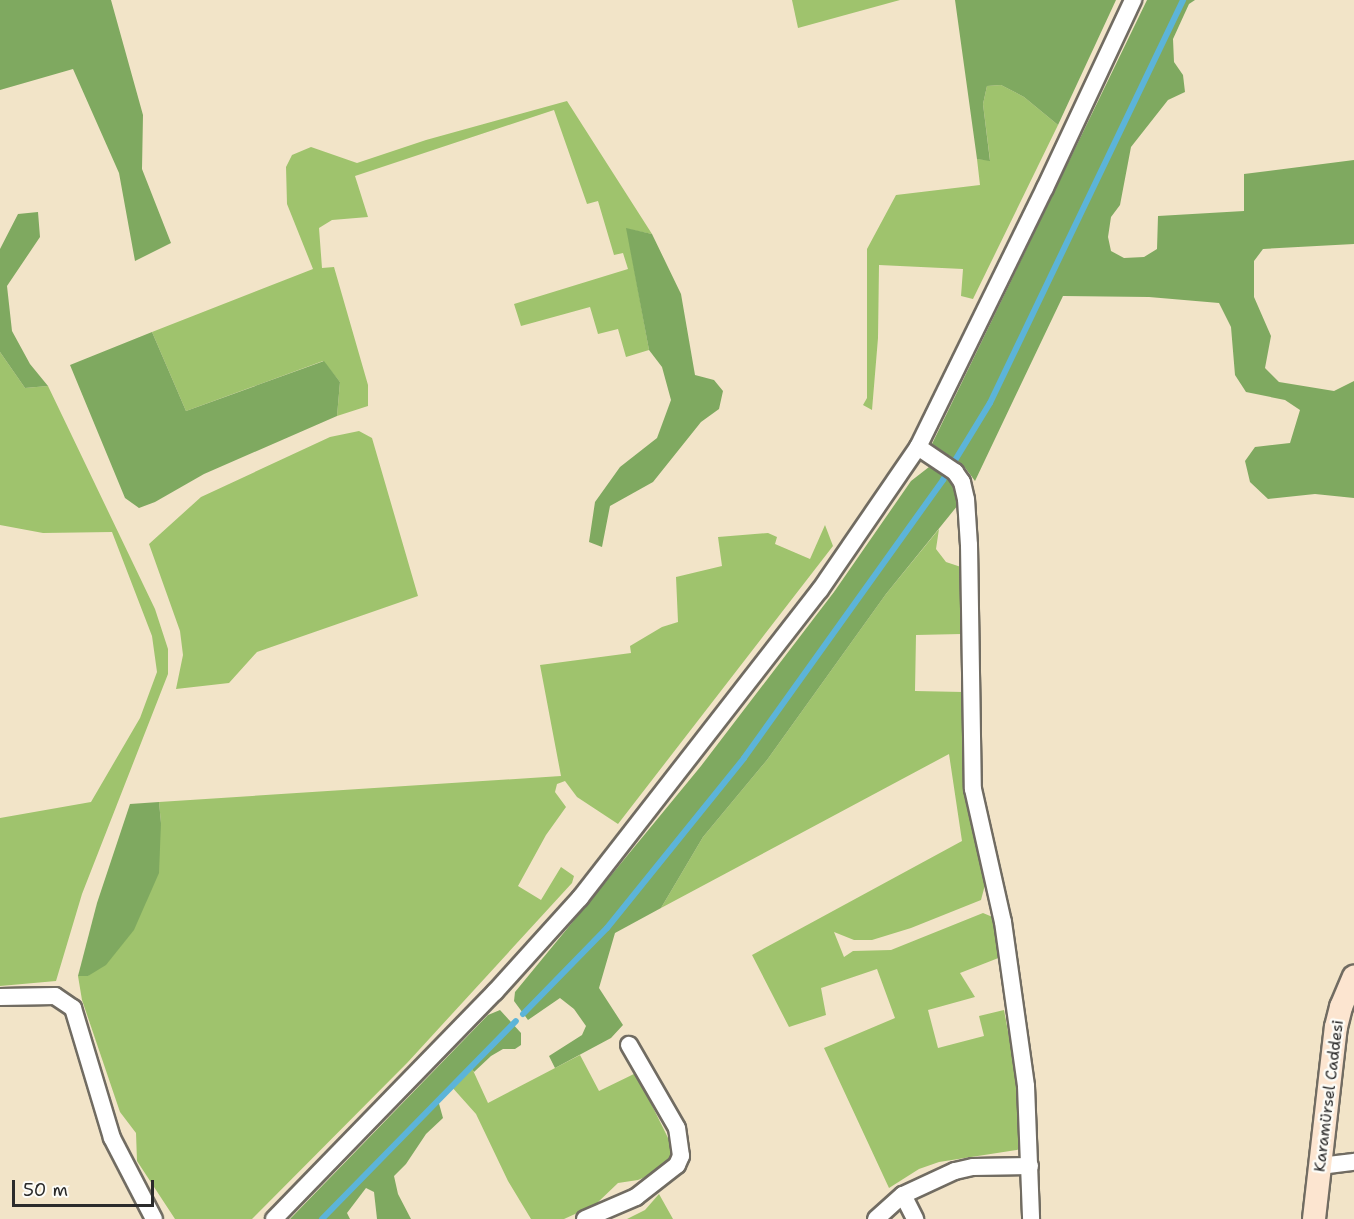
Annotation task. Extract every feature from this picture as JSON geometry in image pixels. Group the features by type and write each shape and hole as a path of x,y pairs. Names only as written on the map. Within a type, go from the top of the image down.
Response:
{"main road":[{"name":"Karamürsel Caddesi","path":"1314,1219 1336,1027 1341,1007 1354,977"}],"street":[{"path":"274,1219 495,992 580,898 820,590 918,447 1045,188 1133,0"},
{"path":"918,447 956,472 962,482 968,517 973,789 1003,922 1026,1086 1031,1219"},
{"path":"0,997 56,996 73,1008 112,1138 154,1219"},
{"path":"585,1219 636,1197 677,1165 681,1156 677,1128 629,1045"},
{"path":"1320,1166 1354,1162"},
{"path":"876,1219 903,1195 955,1171 973,1167 1030,1166"},
{"path":"903,1195 915,1219"}],"green space":[{"path":"0,0 111,0 143,115 142,169 171,243 135,261 119,173 73,69 0,90"},
{"path":"792,0 900,0 798,28"},
{"path":"955,0 1116,0 1058,125 1024,97 1001,85 987,86 983,104 990,161 977,159"},
{"path":"1147,0 1195,0 1189,4 1173,39 1174,62 1183,75 1185,92 1168,100 1131,147 1120,205 1111,217 1108,237 1111,251 1124,258 1144,257 1157,249 1158,216 1244,211 1244,174 1354,160 1354,244 1263,249 1254,261 1254,297 1271,336 1265,368 1279,382 1334,391 1354,381 1354,498 1315,494 1268,499 1250,482 1245,461 1255,447 1290,443 1300,410 1285,400 1246,392 1235,375 1231,327 1219,303 1149,297 1063,296 975,481 963,465 932,444"},
{"path":"1001,85 1024,97 1058,125 973,299 961,296 963,269 879,265 878,338 872,410 863,405 867,398 867,249 896,195 980,185 977,159 990,160 983,104 987,86"},
{"path":"567,101 652,234 627,229 649,350 626,357 618,329 598,334 590,307 521,326 514,304 628,269 623,253 614,255 598,201 587,204 554,110 355,176 368,217 332,220 319,228 322,268 334,267 368,385 368,406 337,416 340,382 323,361 186,411 152,332 313,269 287,204 286,167 292,155 311,147 357,163 426,140"},
{"path":"38,212 40,237 7,286 12,331 30,364 48,386 25,388 0,352 0,249 18,214"},
{"path":"626,228 652,234 681,294 695,375 714,380 723,391 719,409 701,422 653,482 610,506 602,547 589,542 595,502 620,467 657,438 671,400 662,367 649,350"},
{"path":"152,332 186,411 324,361 340,382 337,416 204,474 155,502 139,508 125,498 70,365"},
{"path":"0,352 25,388 48,386 155,609 168,649 168,674 82,894 56,981 0,986 0,818 91,802 140,718 157,672 152,636 112,532 43,533 0,525"},
{"path":"359,431 372,438 418,596 257,652 229,683 176,689 183,655 180,631 149,544 201,497 330,437"},
{"path":"929,467 946,474 956,487 958,505 886,594 767,760 703,837 661,908 615,933 599,988 623,1025 611,1038 555,1068 549,1056 582,1035 586,1026 574,1009 560,998 528,1020 514,1001 515,992 701,766 834,592 911,481"},
{"path":"825,525 833,546 618,824 577,797 565,781 557,784 555,792 566,807 546,835 518,886 541,900 561,867 574,876 572,883 408,1062 252,1219 175,1219 137,1161 136,1133 120,1112 82,1000 78,976 88,976 161,823 159,802 561,776 540,665 631,653 630,646 662,627 678,622 676,577 722,566 718,537 768,533 777,537 775,544 810,559"},
{"path":"939,529 936,549 946,562 961,567 961,634 916,635 915,691 963,692 966,804 986,881 981,900 911,928 872,940 854,940 834,932 844,957 853,951 891,950 983,913 995,918 1001,957 960,973 975,997 928,1010 938,1048 984,1036 979,1016 1004,1010 1018,1085 1022,1149 939,1162 919,1169 889,1188 824,1048 895,1018 877,969 821,988 826,1015 789,1027 752,955 962,841 949,754 661,908 703,837 767,760 886,594"},
{"path":"159,802 161,823 159,873 134,930 106,965 88,976 78,976 97,903 130,804"},
{"path":"500,1010 521,1033 521,1045 515,1049 503,1049 491,1056 474,1072 471,1067 438,1100 443,1118 426,1134 406,1164 394,1176 398,1194 411,1219 377,1219 374,1192 366,1188 347,1213 350,1219 290,1219 488,1015"},
{"path":"580,1055 599,1091 636,1073 670,1142 672,1149 669,1161 657,1172 638,1180 618,1183 595,1205 564,1219 531,1219 508,1181 476,1114 451,1086 471,1066 488,1103"},
{"path":"659,1194 673,1219 627,1219 645,1210"}],"waterway":[{"path":"523,1014 607,928 744,758 943,480 990,403 1183,0"},
{"path":"322,1219 516,1021"}]}
